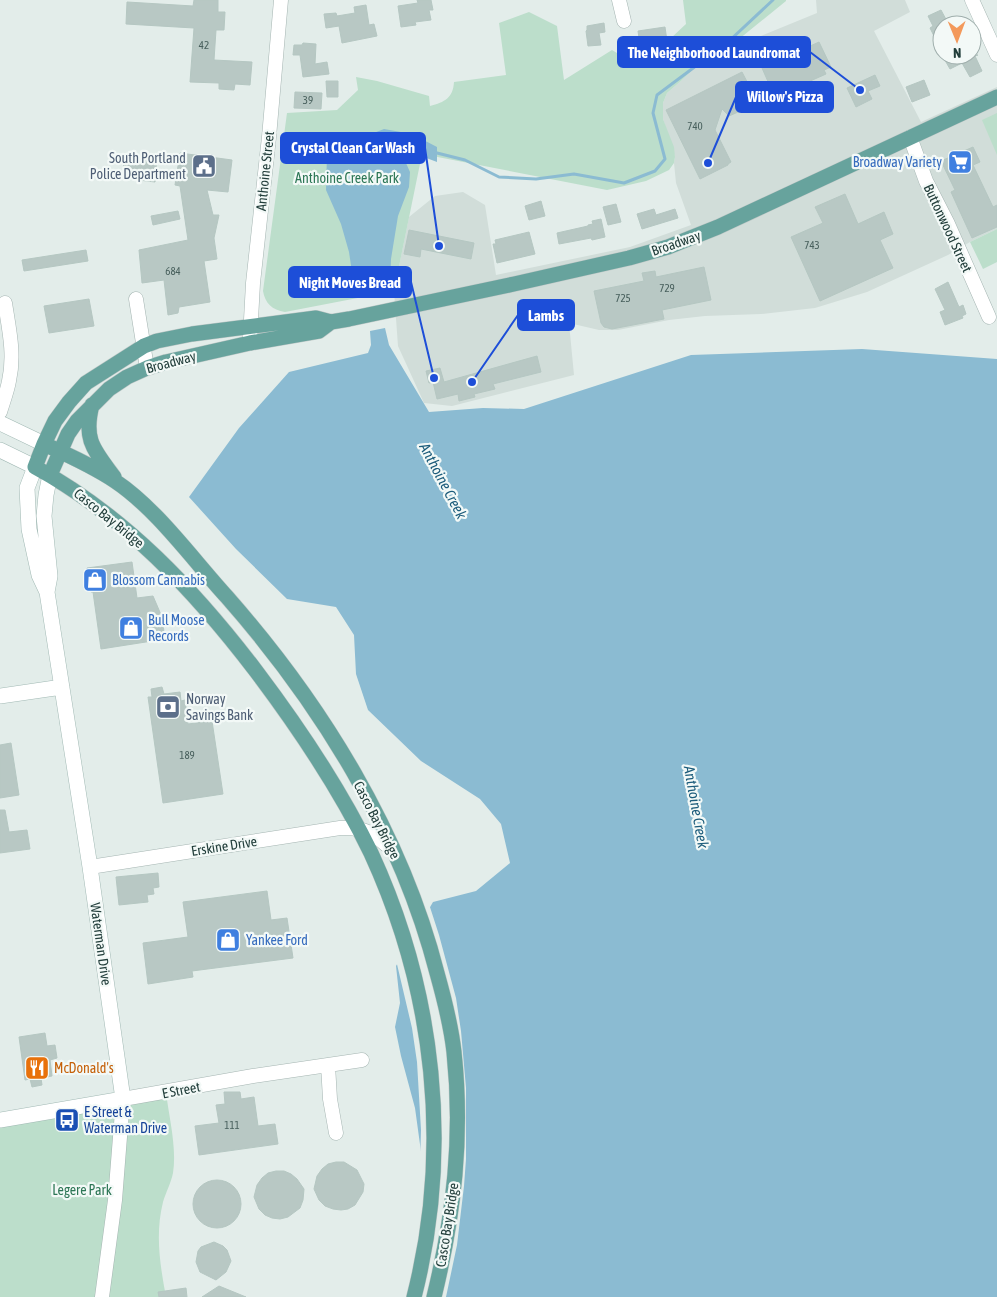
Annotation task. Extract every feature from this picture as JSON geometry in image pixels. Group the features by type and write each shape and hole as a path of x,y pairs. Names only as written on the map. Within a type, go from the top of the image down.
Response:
{"main road":[{"name":"Broadway","path":"60,451 70,431 92,405 109,389 127,377 147,368 250,343 319,331 331,322 524,282 668,247 706,233 997,97"},
{"name":"Broadway","path":"44,444 57,418 86,383 144,346 192,334 250,326 316,318 331,322"},
{"path":"92,405 88,422 90,442 117,482"},
{"path":"44,444 60,451"},
{"name":"Waterman Drive","path":"35,467 44,444"},
{"name":"Waterman Drive","path":"50,475 60,451"},
{"name":"Casco Bay Bridge","path":"60,451 117,482 154,514 252,626 274,654 336,744 365,794 396,854 432,953 444,999 454,1050 457,1104 452,1212 434,1297"},
{"path":"35,467 50,475"},
{"name":"Casco Bay Bridge","path":"50,475 91,501 118,522 151,552 214,619 244,655 295,725 333,784 375,862 397,918 417,986 427,1039 434,1094 435,1148 433,1189 426,1243 414,1297"}],"street":[{"name":"Anthoine Street","path":"250,343 253,283 269,137 281,0"},
{"path":"620,0 624,21"},
{"path":"972,0 997,55"},
{"name":"Buttonwood Street","path":"910,137 926,181 951,230 989,317"},
{"path":"136,300 147,368"},
{"path":"0,412 9,381 12,346 5,303"},
{"path":"0,423 44,444"},
{"path":"0,450 35,467"},
{"name":"Waterman Drive","path":"35,467 27,488 29,529 38,575 47,592 90,867 122,1099 115,1200 102,1297"},
{"name":"Waterman Drive","path":"47,592 50,576 44,516 50,475"},
{"path":"0,696 62,687"},
{"path":"357,827 377,836 396,854"},
{"name":"Erskine Drive","path":"90,867 340,828 357,827"},
{"name":"E Street","path":"0,1120 252,1076 362,1060"},
{"path":"328,1066 331,1108 336,1133"}],"shaded area":[{"path":"816,0 905,0 910,12 874,31 921,122 997,87 997,229 948,255 867,292 815,308 761,314 705,316 669,320 618,330 599,330 569,323 574,375 452,406 424,403 398,346 394,291 409,217 435,196 463,192 485,205 496,275 630,247 691,225 676,183 675,157 663,119 663,103 667,93 705,59 817,13"}],"green space":[{"name":"Anthoine Creek Park","path":"683,0 786,1 728,48 700,62 667,93 663,103 663,119 674,147 675,157 674,163 669,170 646,181 607,190 422,154 394,291 285,312 276,310 267,302 263,291 287,113 337,110 358,90 356,77 429,96 430,106 440,103 450,96 454,82 506,75 499,23 529,12 557,26 564,80 612,50 640,67 686,24"},
{"path":"997,113 997,155 982,120"},
{"path":"997,229 997,262 983,269 970,242"},
{"name":"Legere Park","path":"166,1092 174,1163 173,1173 163,1202 159,1226 160,1261 166,1297 0,1297 0,1120"}],"water":[{"path":"384,129 412,134 437,147 437,162 408,151 401,152 410,172 409,187 398,216 391,259 390,285 377,289 374,294 367,296 361,292 355,292 349,252 341,224 326,190 327,154 348,143"},
{"path":"385,328 389,345 429,412 483,408 524,409 691,355 862,349 997,359 997,1297 441,1297 415,1108 395,1027 400,1003 396,966 433,902 476,891 510,863 501,824 480,799 421,761 368,710 356,674 354,635 336,607 287,599 236,549 189,497 239,428 289,372 368,353 371,345 370,331"}],"pier":[{"path":"429,904 456,998 466,1088 464,1186 457,1245 446,1297 438,1297 420,1164 421,1130 417,1062 412,1028 396,960"}],"building":[{"path":"194,0 218,0 218,12 225,12 224,30 216,30 214,60 252,62 250,85 235,84 234,90 219,89 219,83 190,82 194,28 126,24 127,2 193,6"},
{"path":"417,0 431,0 433,10 429,10 431,20 415,22 416,25 401,27 398,6 418,3"},
{"path":"366,5 369,25 374,24 377,36 342,43 339,26 326,28 324,14 336,13 337,16 355,13 354,7"},
{"path":"941,10 944,15 932,15 932,24 928,16"},
{"path":"604,23 605,32 599,33 601,45 588,46 587,26"},
{"path":"665,27 667,41 640,45 638,31"},
{"path":"819,42 831,67 824,70 826,74 781,94 779,91 773,93 762,68"},
{"path":"303,43 316,44 315,64 327,62 329,74 303,77 300,55 293,55 294,45 302,45"},
{"path":"948,65 958,65 950,69"},
{"path":"963,65 979,65 982,71 970,77"},
{"path":"742,72 757,101 754,102 754,105 729,116 722,109 715,130 731,162 700,179 666,110"},
{"path":"875,75 880,86 868,91 872,99 856,107 847,88"},
{"path":"924,80 930,95 912,102 906,87"},
{"path":"326,81 338,81 338,97 327,97"},
{"path":"295,92 322,93 321,109 294,108"},
{"path":"973,147 980,162 973,165 993,207 997,205 997,227 972,238 951,192 955,190 941,161"},
{"path":"180,153 232,160 228,192 207,190 213,215 219,215 214,238 217,259 204,261 210,302 179,307 178,313 168,315 164,280 142,283 139,250 188,240 180,186 175,185"},
{"path":"124,156 157,161 155,182 123,178"},
{"path":"845,194 858,224 884,212 893,234 880,240 893,268 820,301 791,237 823,223 815,207"},
{"path":"541,201 545,216 529,220 525,206"},
{"path":"616,204 621,222 608,225 603,207"},
{"path":"654,209 656,215 675,209 678,218 642,229 637,214"},
{"path":"178,211 180,219 153,225 151,216"},
{"path":"601,219 605,237 559,244 557,233 588,226 593,224 592,221"},
{"path":"409,230 474,243 471,259 421,249 420,257 404,254"},
{"path":"529,232 535,254 497,263 493,244 496,244 495,240"},
{"path":"86,250 88,261 24,271 22,260"},
{"path":"704,267 711,300 662,310 664,319 612,329 604,327 601,323 594,291 644,281 642,273 655,271 656,277"},
{"path":"948,282 959,307 963,305 966,314 962,316 963,318 945,325 940,312 945,310 935,289"},
{"path":"89,299 94,326 49,333 44,306"},
{"path":"537,356 541,372 493,384 495,389 474,394 475,397 459,401 458,394 437,399 433,382 429,383 426,371 440,368 444,382"},
{"name":"Bull Moose Records","path":"132,562 137,598 153,596 162,617 165,639 101,649 93,592 91,592 87,568"},
{"path":"162,687 164,694 180,692 181,701 185,700 188,724 212,721 223,794 163,803 148,697 152,697 151,689"},
{"path":"11,743 19,795 0,798 0,745"},
{"path":"0,810 5,810 9,832 27,830 30,849 0,853"},
{"path":"158,873 159,887 153,888 154,894 147,895 148,902 119,905 116,877"},
{"name":"Yankee Ford","path":"267,891 271,920 287,918 293,958 192,971 193,977 148,984 143,943 188,937 183,902"},
{"name":"McDonald's","path":"45,1033 47,1046 55,1045 57,1058 50,1060 52,1076 41,1078 42,1085 32,1087 30,1079 25,1080 19,1037"},
{"path":"224,1092 240,1092 241,1099 254,1097 258,1126 275,1124 278,1144 199,1155 195,1126 219,1123 216,1105 225,1104"},
{"path":"344,1162 357,1170 364,1184 363,1192 355,1205 348,1209 333,1209 325,1206 319,1200 314,1189 317,1176 322,1169 328,1164"},
{"path":"284,1171 291,1174 304,1189 300,1208 288,1217 280,1219 265,1215 259,1209 254,1197 257,1185 262,1178 268,1173"},
{"path":"212,1180 222,1180 234,1187 241,1199 241,1209 234,1221 222,1228 212,1228 204,1224 197,1217 193,1209 193,1199 197,1191 204,1184"},
{"path":"214,1242 227,1250 231,1261 226,1272 216,1280 200,1272 196,1262 198,1251 201,1247"},
{"path":"219,1286 246,1297 202,1297"},
{"path":"186,1288 187,1297 159,1297 158,1292"}],"waterway":[{"name":"Anthoine Creek","path":"433,152 465,160 499,177 536,179 574,174 624,183 655,171 665,159 653,113 657,95 728,42 773,0"}],"place":[{"name":"The Neighborhood Laundromat","path":"860,90"},
{"name":"Broadway Variety","path":"960,162"},
{"name":"Willow's Pizza","path":"708,163"},
{"name":"South Portland Police Department","path":"204,166"},
{"name":"Crystal Clean Car Wash","path":"439,246"},
{"name":"Night Moves Bread","path":"434,378"},
{"name":"Lambs","path":"472,382"},
{"name":"Blossom Cannabis","path":"95,580"},
{"name":"Bull Moose Records","path":"131,628"},
{"name":"Norway Savings Bank","path":"168,707"},
{"name":"Yankee Ford","path":"228,940"},
{"name":"McDonald's","path":"37,1068"},
{"name":"E Street & Waterman Drive","path":"67,1120"}]}
